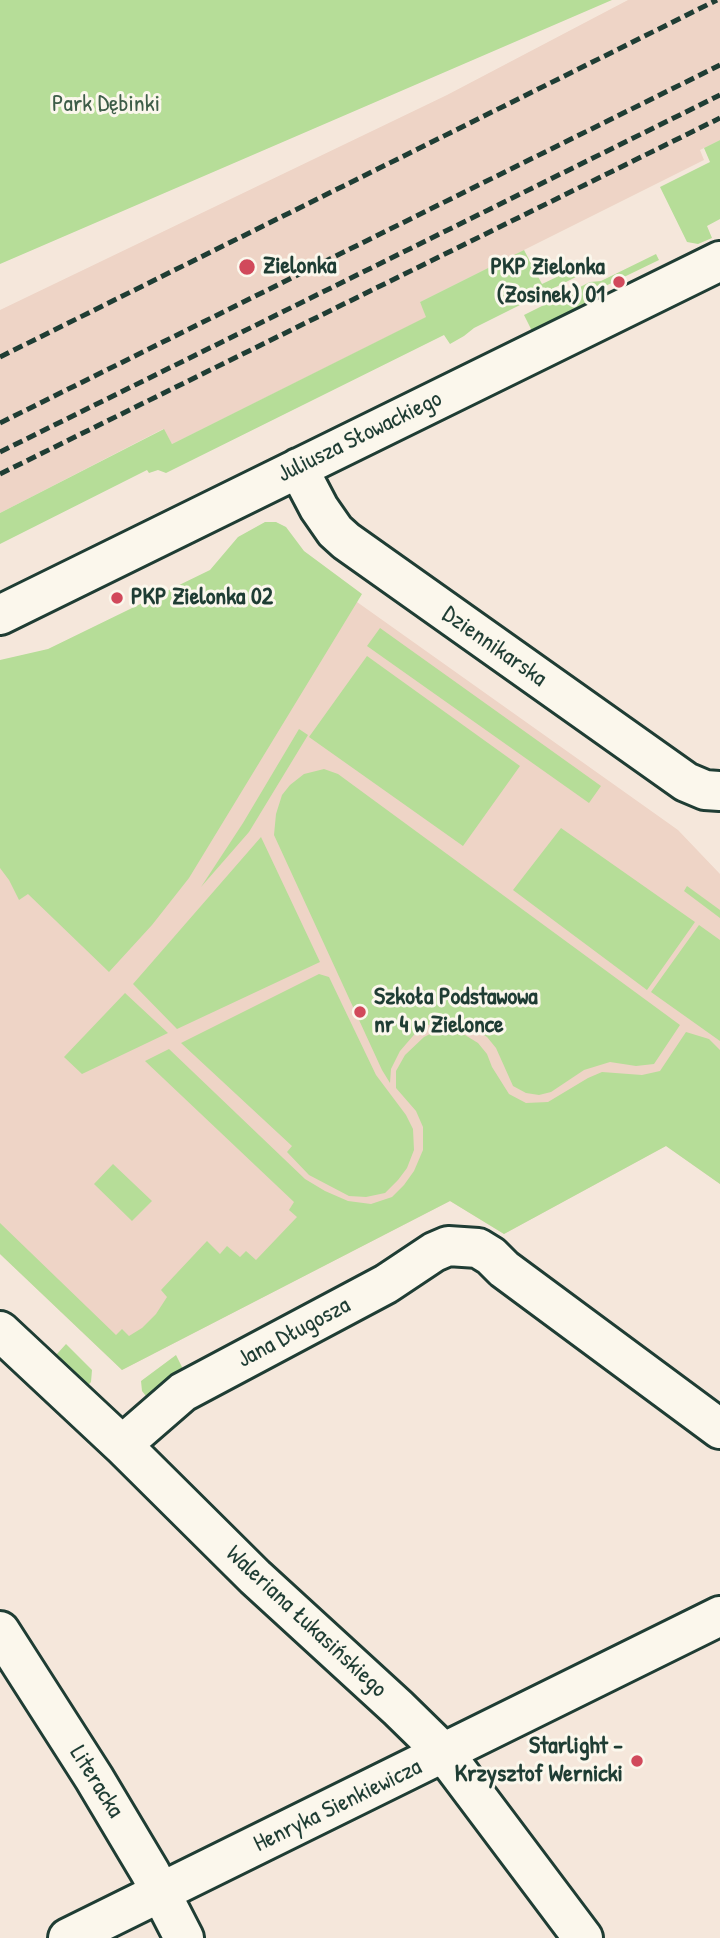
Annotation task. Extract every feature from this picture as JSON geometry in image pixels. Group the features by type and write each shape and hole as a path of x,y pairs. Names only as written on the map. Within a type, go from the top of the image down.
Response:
{"street":[{"name":"Juliusza Słowackiego","path":"0,615 720,261"},
{"name":"Dziennikarska","path":"298,468 319,509 346,541 686,782 705,790 720,791"},
{"name":"Jana Długosza","path":"122,1446 183,1392 386,1284 434,1252 448,1247 478,1248 491,1256 504,1269 720,1429"},
{"name":"Waleriana Łukasińskiego","path":"0,1331 255,1577 444,1753 583,1938"},
{"name":"Henryka Sienkiewicza","path":"68,1938 720,1616"},
{"name":"Literacka","path":"0,1631 94,1778 184,1938"}],"shaded area":[{"path":"628,0 720,0 720,140 700,150 704,160 420,302 427,317 172,444 163,429 0,513 0,310 447,95"},
{"name":"Szkoła Podstawowa nr 4 w Zielonce","path":"357,602 678,830 720,874 720,1184 666,1146 504,1234 450,1201 122,1370 0,1254 0,805"}],"green space":[{"name":"Park Dębinki","path":"0,0 612,0 0,264"},
{"path":"720,140 720,219 707,226 712,238 698,244 687,242 660,187 710,162 704,148"},
{"path":"524,250 542,284 578,267 582,274 474,328 450,344 444,335 166,473 158,470 149,473 147,470 0,544 0,513 164,429 172,444 426,317 420,302"},
{"path":"656,254 659,260 593,292 597,302 533,333 524,315 590,282 601,281"},
{"path":"467,363 470,364 165,515 167,511"},
{"path":"265,522 276,522 286,527 304,551 362,594 189,878 152,925 109,972 28,894 19,900 0,868 0,660 48,649 210,570 238,537"},
{"path":"380,628 601,786 589,803 367,646"},
{"path":"367,656 520,766 463,846 309,737"},
{"path":"299,729 308,735 249,832 201,887 243,823"},
{"path":"324,769 338,774 680,1025 654,1064 636,1066 610,1062 584,1070 551,1092 539,1095 526,1093 513,1086 496,1048 487,1037 470,1026 450,1022 431,1024 419,1029 400,1051 391,1069 390,1083 274,835 276,814 282,795 304,774"},
{"path":"561,828 695,922 647,990 513,890"},
{"path":"261,837 320,962 177,1029 133,984"},
{"path":"687,886 720,910 720,918 684,891"},
{"path":"699,925 720,940 720,1041 651,992"},
{"path":"319,974 329,977 376,1075 406,1115 413,1129 414,1150 407,1168 385,1193 366,1197 349,1196 309,1175 287,1152 292,1146 181,1043"},
{"path":"125,993 168,1033 82,1074 64,1057"},
{"path":"449,1030 478,1043 509,1094 526,1103 548,1102 602,1072 642,1075 660,1071 686,1032 709,1039 720,1050 720,1184 666,1146 504,1234 450,1201 122,1370 0,1254 0,1223 116,1335 122,1329 129,1336 156,1314 167,1297 161,1290 207,1241 220,1254 227,1246 240,1257 246,1251 256,1260 297,1217 289,1210 294,1202 145,1061 169,1049 305,1179 348,1201 371,1204 392,1197 404,1185 414,1171 423,1150 423,1127 416,1111 396,1088 396,1071 405,1055 424,1037 434,1032"},
{"path":"113,1164 152,1201 132,1221 94,1184"},
{"path":"66,1344 92,1370 91,1382 83,1391 55,1365 56,1355"},
{"path":"176,1355 184,1371 149,1400 142,1391 141,1381"}],"railway":[{"path":"0,357 717,0"},
{"path":"0,423 720,65"},
{"path":"0,452 720,95"},
{"path":"0,474 720,118"}],"place":[{"name":"Zielonka","path":"247,267"},
{"name":"PKP Zielonka (Zosinek) 01","path":"619,282"},
{"name":"PKP Zielonka 02","path":"117,598"},
{"name":"Szkoła Podstawowa nr 4 w Zielonce","path":"360,1012"},
{"name":"Starlight - Krzysztof Wernicki","path":"637,1761"}]}
